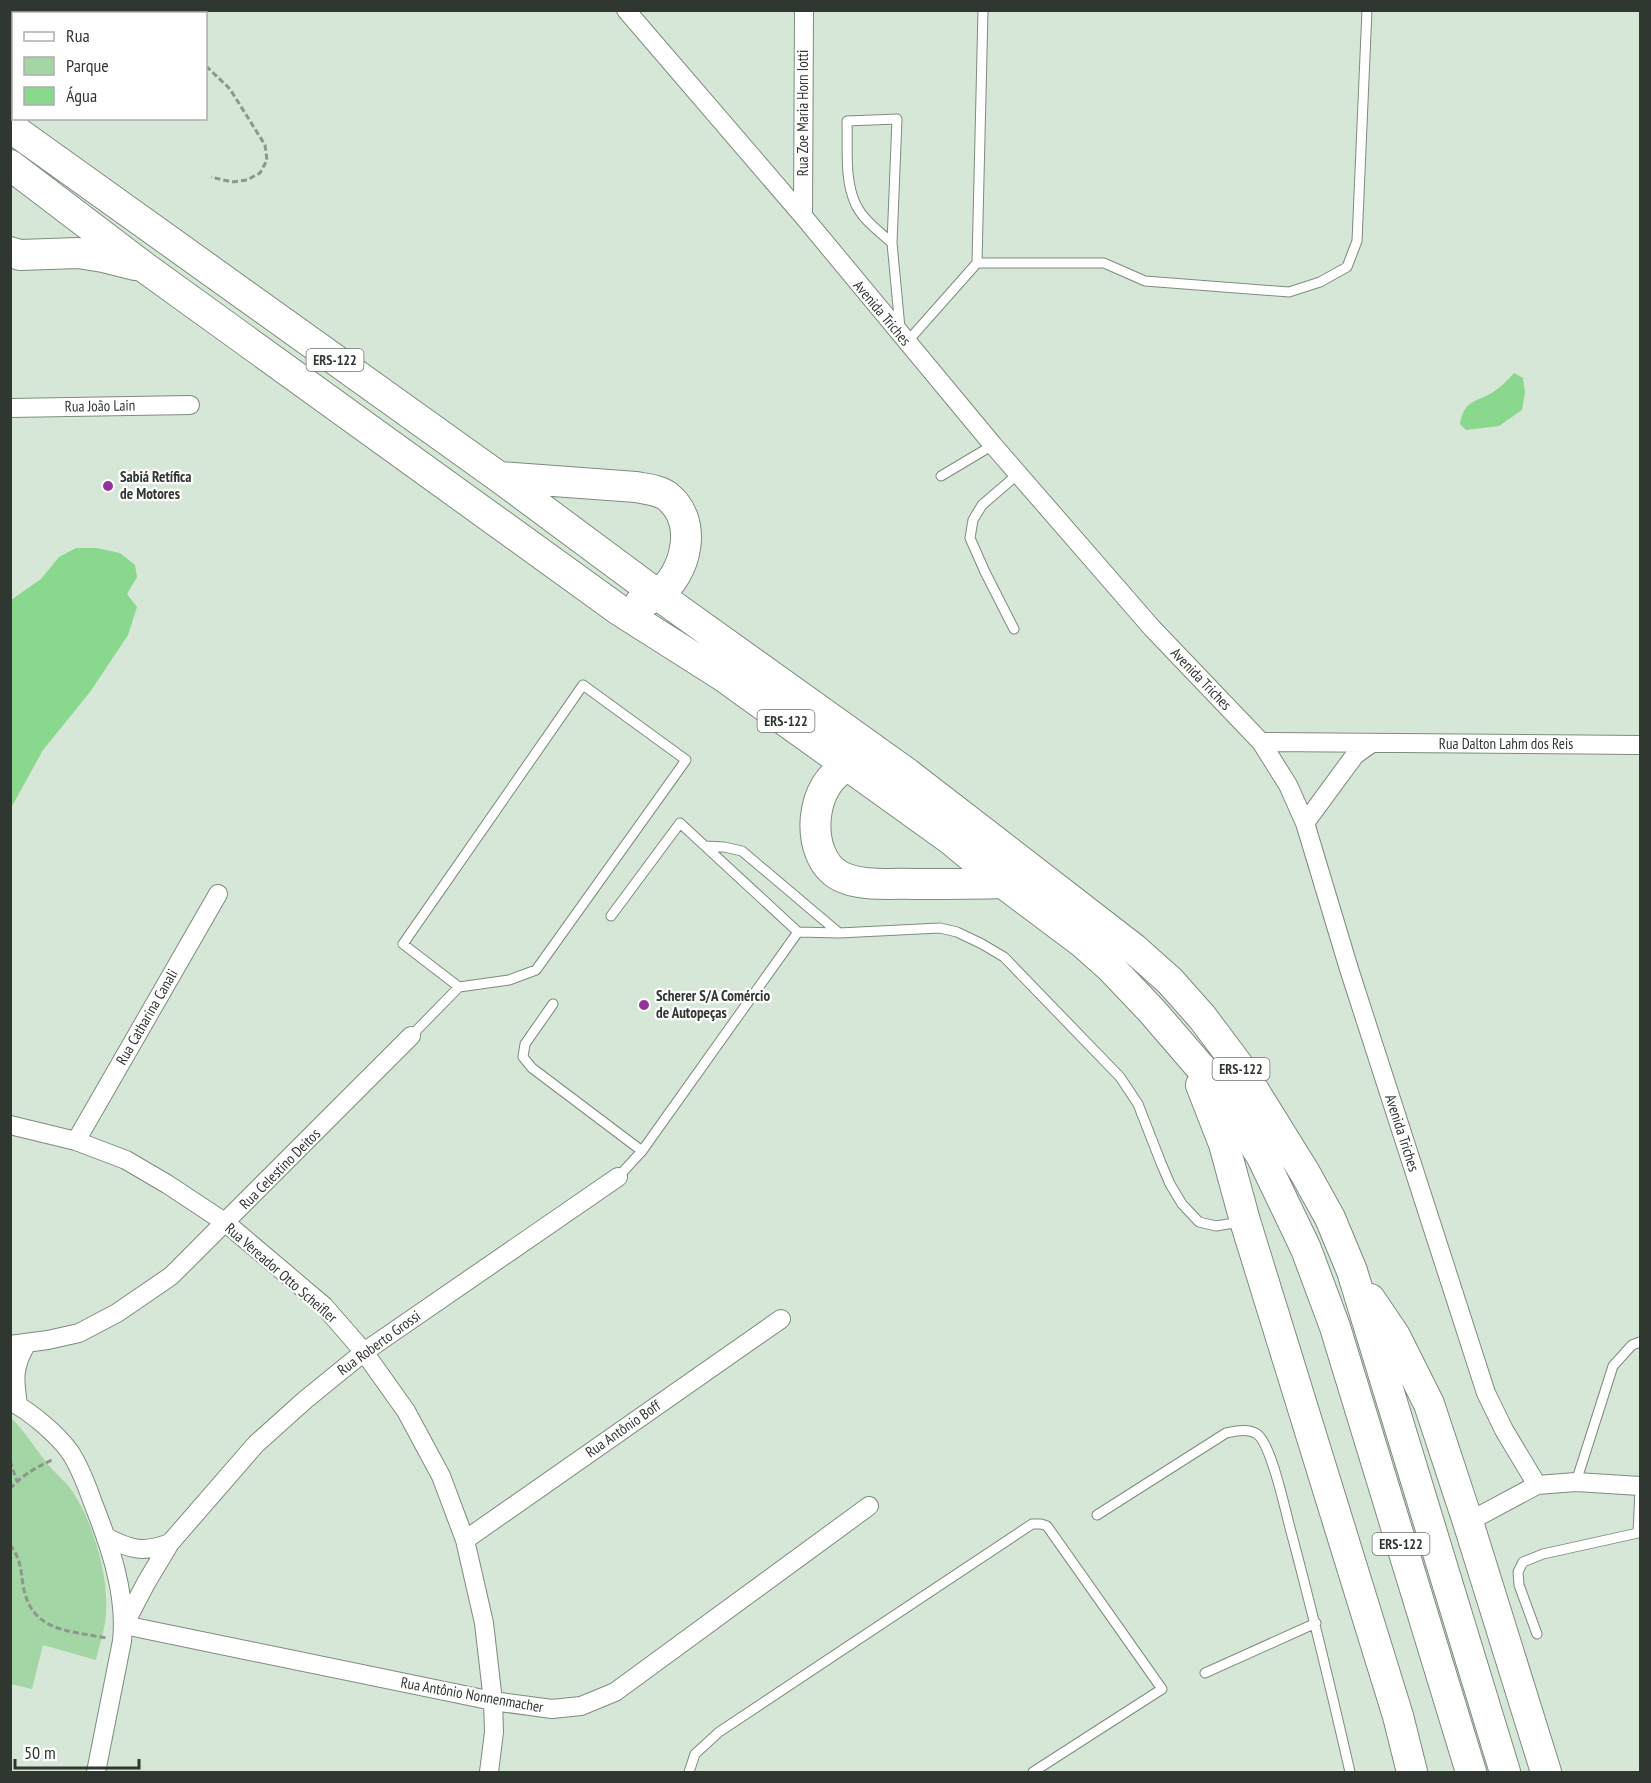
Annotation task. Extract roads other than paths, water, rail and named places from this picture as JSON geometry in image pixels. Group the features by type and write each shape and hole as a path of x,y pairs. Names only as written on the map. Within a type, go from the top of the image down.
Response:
{"highway":[{"name":"ERS-122","path":"10,127 25,144 499,477 658,595 908,774 1133,948 1176,988 1202,1017 1238,1065 1272,1118 1330,1218 1352,1271 1505,1773"},
{"name":"ERS-122","path":"10,165 144,267 620,610 723,676 950,839 1003,883 1083,943 1152,1010 1220,1090 1262,1157 1306,1248 1335,1328 1472,1773"},
{"path":"14,255 78,253 144,267"},
{"path":"499,477 636,487 667,496 680,511 686,525 686,542 678,569 658,595 620,610"},
{"path":"908,774 872,766 849,766 828,780 816,807 816,840 825,862 839,876 864,883 1003,883"},
{"path":"1188,1055 1224,1144 1245,1221 1398,1716 1412,1773"},
{"path":"1352,1271 1395,1336 1429,1404 1546,1773"}],"street":[{"name":"Avenida Triches","path":"626,10 1018,474 1152,628 1262,742 1288,785 1305,823 1349,969 1486,1393 1504,1430 1537,1485"},
{"name":"Rua Zoe Maria Horn Iotti","path":"802,216 804,10"},
{"name":"Rua João Lain","path":"10,408 190,405"},
{"name":"Rua Dalton Lahm dos Reis","path":"1262,742 1641,745"},
{"path":"1305,823 1355,755 1372,743"},
{"name":"Rua Catharina Canali","path":"76,1141 218,894"},
{"name":"Rua Celestino Deitos","path":"19,1344 78,1333 117,1313 171,1276 411,1036"},
{"name":"Rua Vereador Otto Scheifler","path":"10,1125 76,1141 126,1160 167,1184 226,1223 324,1306 363,1352 411,1420 441,1476 465,1540 484,1623 493,1701 494,1732 489,1773"},
{"name":"Rua Roberto Grossi","path":"123,1633 146,1583 170,1543 256,1444 363,1352 618,1177"},
{"name":"Rua Antônio Boff","path":"465,1540 781,1319"},
{"path":"19,1344 14,1377 14,1403 45,1426 69,1452 85,1481 106,1537 117,1578 123,1633 96,1773"},
{"path":"1468,1522 1537,1485 1576,1482 1641,1487"},
{"name":"Rua Antônio Nonnenmacher","path":"123,1633 493,1701 552,1709 581,1706 615,1692 869,1506"},
{"path":"106,1537 125,1547 140,1550 155,1549 170,1543"}],"lane":[{"path":"904,338 977,263 983,10"},
{"path":"977,263 1104,263 1145,281 1288,292 1320,282 1347,267 1356,241 1366,10"},
{"path":"892,243 870,224 856,206 849,183 847,121 897,119 892,243 904,338"},
{"path":"941,476 993,445"},
{"path":"1014,629 970,538 973,520 982,506 1018,474"},
{"path":"411,1036 459,987 509,980 537,970 686,760 583,685 403,944 459,987"},
{"path":"611,916 680,823 798,932 839,933 940,928 957,932 1004,957 1120,1077 1138,1104 1170,1184 1182,1204 1199,1222 1216,1226 1245,1221"},
{"path":"705,846 742,851 839,933"},
{"path":"618,1177 642,1151 798,932"},
{"path":"553,1004 525,1044 523,1057 532,1068 642,1151"},
{"path":"1576,1482 1612,1366 1632,1345 1641,1342"},
{"path":"1097,1515 1226,1433 1243,1430 1257,1434 1266,1447 1275,1474 1316,1623 1350,1773"},
{"path":"1537,1634 1519,1585 1518,1572 1523,1562 1542,1554 1639,1533 1641,1487"},
{"path":"688,1773 695,1754 719,1732 1032,1524 1041,1524 1047,1527 1162,1689 1033,1773"},
{"path":"1205,1674 1316,1623"}],"water":[{"path":"1514,373 1523,378 1525,392 1522,410 1499,426 1466,430 1460,424 1466,408 1495,391"},
{"path":"76,548 97,548 120,553 135,565 137,577 127,594 137,607 128,635 90,692 43,750 11,808 11,600 41,579 59,557"}],"place":[{"name":"Sabiá Retífica de Motores","path":"108,486"},
{"name":"Scherer S/A Comércio de Autopeças","path":"644,1005"}]}
